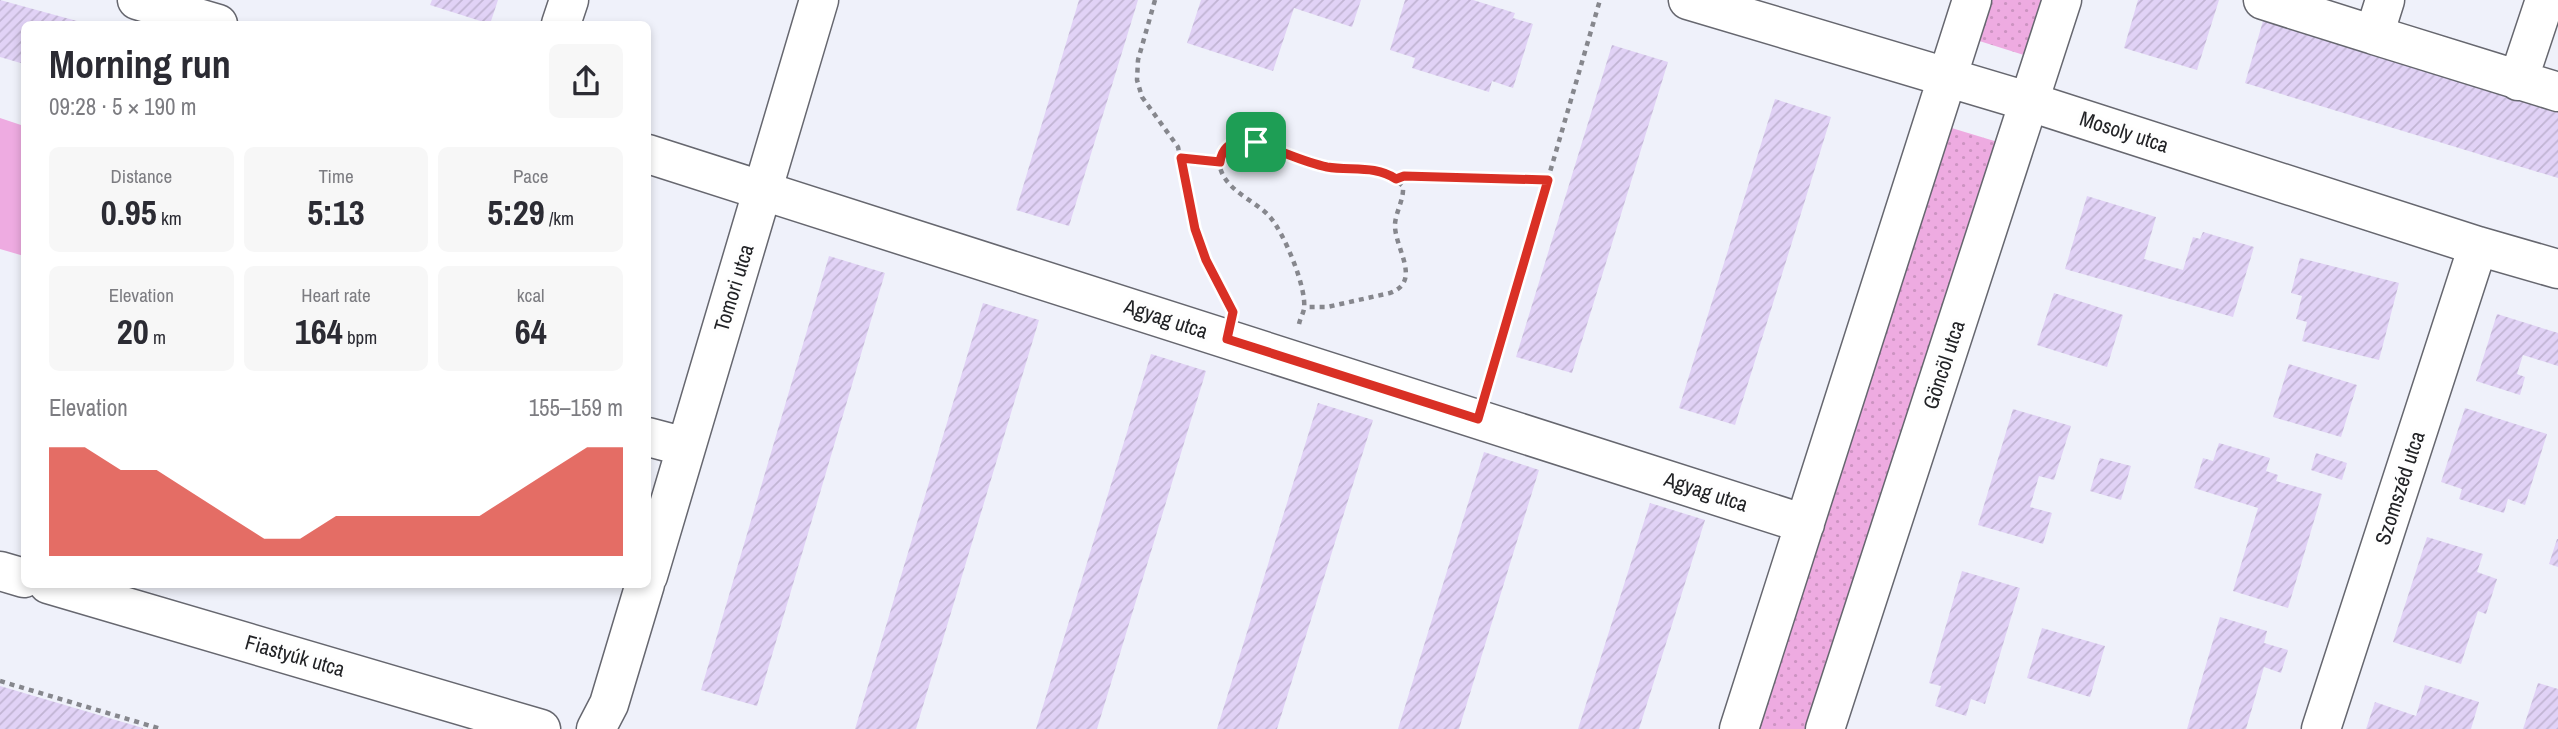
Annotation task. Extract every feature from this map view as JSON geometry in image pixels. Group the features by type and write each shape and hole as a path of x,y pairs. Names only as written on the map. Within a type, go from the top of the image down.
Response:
{"street":[{"path":"137,0 208,21"},
{"path":"562,21 569,0"},
{"name":"Tomori utca","path":"651,566 819,0"},
{"name":"Mosoly utca","path":"1688,0 2029,102 2478,246 2558,269"},
{"path":"1739,729 1972,0"},
{"name":"Göncöl utca","path":"1825,729 2062,0"},
{"path":"2263,0 2379,18 2518,81 2558,92"},
{"path":"2518,81 2545,0"},
{"name":"Agyag utca","path":"651,155 1805,523"},
{"name":"Szomszéd utca","path":"2321,729 2478,246"},
{"path":"651,438 686,447"},
{"path":"0,571 21,577"},
{"name":"Fiastyúk utca","path":"62,588 541,729"},
{"path":"596,729 608,704 644,588"}],"path":[{"path":"1155,0 1138,60 1137,79 1142,97 1178,147 1195,229 1206,260 1233,312 1227,339"},
{"path":"1478,419 1600,0"},
{"path":"1244,140 1328,167 1387,173 1403,186 1404,196 1395,222 1397,242 1406,267 1404,284 1399,290 1390,293 1326,307 1305,307 1291,256 1276,227 1270,217 1230,184 1222,173 1220,162 1221,153 1227,147 1244,140"},
{"path":"1181,158 1220,162"},
{"path":"1396,179 1404,176 1548,180"},
{"path":"0,681 161,729"}],"shaded area":[{"path":"1985,0 2044,0 2027,56 1973,39"},
{"path":"0,118 21,125 21,255 0,249"},
{"path":"1945,126 2001,143 1816,729 1756,729"}],"building":[{"path":"0,0 77,21 21,21 21,63 0,57"},
{"path":"432,0 498,0 491,21 481,21 430,5"},
{"path":"1079,0 1138,0 1069,226 1016,210"},
{"path":"1201,0 1361,0 1352,27 1294,8 1273,71 1187,43"},
{"path":"1405,0 1473,0 1515,13 1513,18 1533,24 1513,88 1492,81 1489,92 1412,68 1415,58 1390,50"},
{"path":"2138,0 2219,0 2197,70 2124,48"},
{"path":"2265,14 2558,103 2558,178 2245,83"},
{"path":"1612,45 1668,62 1572,373 1516,357"},
{"path":"1775,99 1831,117 1735,425 1679,408"},
{"path":"2087,196 2156,217 2144,259 2183,270 2193,237 2200,239 2203,232 2254,247 2233,317 2065,269"},
{"path":"829,256 885,273 757,706 701,690"},
{"path":"2300,258 2399,283 2379,360 2302,341 2307,322 2296,319 2302,296 2291,293"},
{"path":"2054,293 2123,315 2107,367 2037,345"},
{"path":"983,303 1039,320 916,729 855,729"},
{"path":"2497,314 2558,333 2558,366 2523,355 2517,374 2525,377 2520,395 2476,381"},
{"path":"1151,354 1206,371 1097,729 1036,729"},
{"path":"2289,364 2357,385 2341,437 2273,417"},
{"path":"1318,403 1373,420 1277,729 1217,729"},
{"path":"2465,408 2547,434 2525,505 2508,499 2504,513 2459,499 2462,489 2441,482"},
{"path":"2013,409 2071,426 2054,480 2039,476 2030,507 2052,513 2043,544 1978,525"},
{"path":"2219,443 2270,458 2266,471 2278,475 2276,481 2322,494 2288,608 2233,591 2258,508 2194,488 2203,458 2213,461"},
{"path":"1484,452 1539,470 1459,729 1398,729"},
{"path":"2316,453 2347,463 2342,480 2311,470"},
{"path":"2100,458 2131,466 2121,500 2090,491"},
{"path":"1650,503 1705,520 1639,729 1578,729"},
{"path":"2427,537 2483,554 2477,572 2497,579 2486,614 2478,611 2461,664 2393,642"},
{"path":"2558,539 2558,567 2549,564"},
{"path":"1962,571 2020,588 1985,704 1971,699 1966,716 1935,706 1941,686 1929,683"},
{"path":"2220,617 2267,631 2264,643 2288,650 2281,673 2264,667 2246,729 2187,729"},
{"path":"2042,628 2105,646 2090,697 2027,678"},
{"path":"2538,683 2558,689 2558,729 2523,729"},
{"path":"2425,685 2479,702 2471,729 2366,729 2375,702 2416,716"},
{"path":"0,686 143,728 143,729 0,729"}],"route":[{"path":"1234,142 1256,142 1328,167 1377,170 1396,179 1404,176 1548,180 1478,419 1227,339 1233,312 1206,260 1195,229 1181,158 1220,162 1221,153 1234,142"}]}
